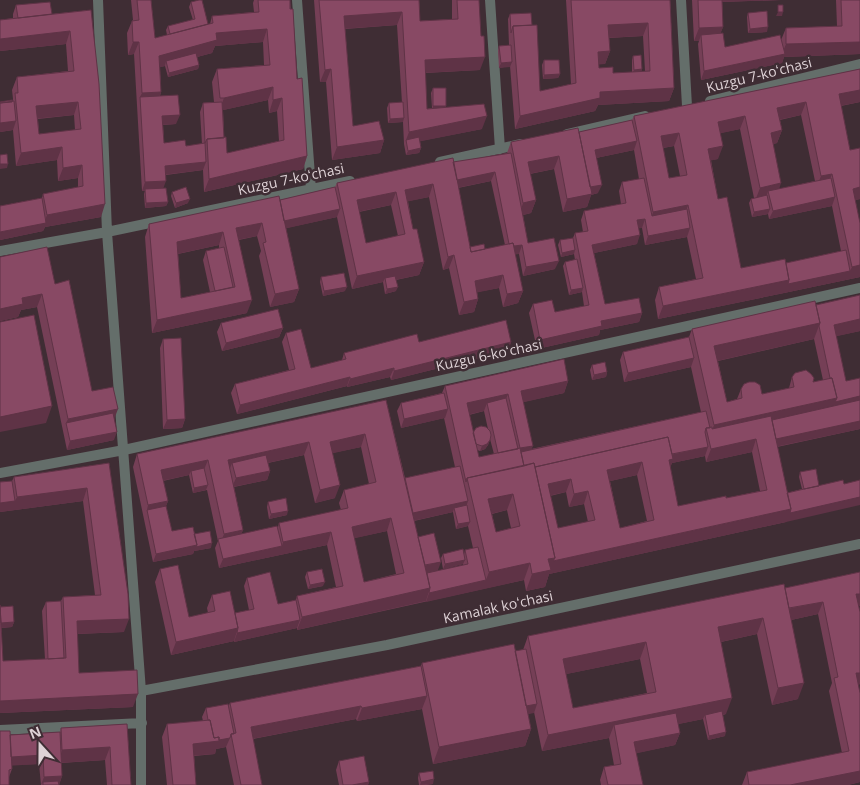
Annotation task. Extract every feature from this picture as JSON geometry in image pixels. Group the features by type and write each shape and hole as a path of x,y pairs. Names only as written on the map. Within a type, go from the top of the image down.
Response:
{"street":[{"path":"98,0 107,232 141,691 141,785"},
{"path":"297,0 311,189"},
{"path":"490,0 500,149"},
{"name":"Kuzgu 7-koʻchasi","path":"681,0 683,107 860,64"},
{"path":"556,136 659,112"},
{"path":"433,163 528,143"},
{"name":"Kuzgu 7-koʻchasi","path":"0,251 107,232 358,179"},
{"name":"Kuzgu 6-koʻchasi","path":"0,473 124,450 860,288"},
{"name":"Kamalak koʻchasi","path":"141,691 387,645 860,544"},
{"path":"0,730 142,723"}],"building":[{"path":"137,0 151,0 155,38 213,23 212,16 259,12 258,0 290,0 290,9 293,9 297,79 302,78 307,156 209,179 207,139 226,137 227,153 284,140 282,98 273,100 273,87 220,98 217,69 270,65 267,29 216,33 217,40 159,56 161,92 142,93 139,42 133,42 132,21 139,20"},
{"path":"202,0 208,24 170,34 168,26 195,19 191,2"},
{"path":"319,0 419,0 420,21 458,19 457,0 479,0 481,36 484,36 485,57 425,60 427,109 484,104 487,116 409,132 402,12 344,16 353,126 379,121 384,140 337,147 331,69 325,70"},
{"path":"571,0 670,0 674,88 600,92 600,98 520,116 513,26 537,25 540,91 576,83","holes":["648,23 650,71 613,73 613,67 599,68 598,52 610,51 608,25"]},
{"path":"698,0 722,0 723,27 699,28"},
{"path":"841,0 860,0 860,42 786,44 786,28 842,26"},
{"path":"50,2 52,14 18,18 16,5"},
{"path":"778,5 783,5 783,12 778,12"},
{"path":"91,10 99,84 105,204 47,215 43,194 83,186 82,165 63,168 62,147 21,153 15,93 18,93 17,77 74,71 70,31 0,39 0,20","holes":["78,102 81,129 39,134 36,106"]},
{"path":"767,11 768,27 750,29 748,13"},
{"path":"531,13 532,25 513,26 511,33 510,14"},
{"path":"723,33 725,47 780,35 785,54 704,71 701,35"},
{"path":"511,45 512,62 501,63 499,46"},
{"path":"196,53 199,65 169,73 166,61"},
{"path":"641,55 642,69 634,70 633,56"},
{"path":"544,60 559,60 560,74 544,75"},
{"path":"860,69 860,90 839,94 850,150 860,148 860,187 853,189 860,223 860,265 852,267 832,174 821,176 806,102 777,108 782,130 771,133 781,183 760,188 745,116 718,122 723,146 708,149 718,199 727,197 741,268 785,259 789,280 663,306 659,287 703,278 688,205 653,212 634,116","holes":["679,133 687,175 669,178 661,136"]},
{"path":"433,88 446,88 446,106 433,106"},
{"path":"178,95 180,115 162,116 164,143 185,140 186,146 205,143 206,162 165,166 166,181 145,182 140,97"},
{"path":"12,100 12,102 0,103 0,102"},
{"path":"14,101 16,121 0,123 0,103"},
{"path":"222,102 224,138 207,139 205,143 203,103"},
{"path":"403,102 404,118 390,119 389,103"},
{"path":"632,120 637,141 595,150 602,185 590,187 579,132"},
{"path":"578,128 592,194 567,199 559,156 528,162 536,200 523,203 511,142"},
{"path":"419,137 421,148 408,151 406,140"},
{"path":"511,153 528,243 554,238 559,261 526,267 522,245 514,246 513,243 509,244 495,172 457,180 453,162"},
{"path":"7,154 8,164 0,164 0,155"},
{"path":"453,158 471,252 513,243 523,291 507,294 503,275 475,281 478,299 464,302 454,255 448,257 433,184 405,190 413,229 417,229 424,262 357,276 337,183","holes":["396,192 405,234 366,243 357,200"]},
{"path":"644,178 652,216 687,209 690,228 648,236 645,219 637,220 640,235 592,245 605,304 639,298 642,313 601,321 602,326 540,340 533,304 552,300 555,312 589,305 575,233 588,231 584,211 626,203 622,182"},
{"path":"831,178 835,197 773,211 768,191"},
{"path":"186,187 190,199 176,203 172,192"},
{"path":"335,187 340,209 284,221 280,200"},
{"path":"166,188 168,202 146,203 145,189"},
{"path":"767,195 770,209 754,212 751,199"},
{"path":"279,196 299,289 275,294 263,243 266,242 262,223 236,228 252,300 157,320 149,224","holes":["223,232 235,287 181,298 177,242"]},
{"path":"42,198 46,223 0,232 0,206"},
{"path":"573,238 575,250 562,253 560,240"},
{"path":"484,244 485,249 471,252 470,247"},
{"path":"47,247 55,284 69,280 92,391 113,387 118,409 68,419 42,294 22,298 23,304 0,309 0,257"},
{"path":"224,247 233,287 215,291 206,251"},
{"path":"846,250 850,271 788,284 786,263"},
{"path":"577,259 583,288 571,290 565,262"},
{"path":"344,273 347,287 324,291 321,277"},
{"path":"395,276 398,287 387,289 385,278"},
{"path":"860,295 860,319 834,325 846,381 860,378 860,396 835,402 837,398 832,378 830,378 816,305"},
{"path":"815,301 820,323 714,346 727,402 742,398 741,389 744,384 749,382 755,382 760,385 762,394 794,387 792,377 795,373 806,370 814,378 813,382 832,378 837,398 714,425 692,329"},
{"path":"278,309 283,328 226,343 221,323"},
{"path":"34,315 52,406 0,417 0,322"},
{"path":"506,320 511,342 394,371 394,368 350,379 350,377 240,405 235,384 295,369 286,333 301,329 311,368 346,359 344,353 417,334 419,342"},
{"path":"689,337 694,358 628,373 623,352"},
{"path":"181,338 185,419 167,420 163,339"},
{"path":"564,359 568,381 521,391 533,446 520,448 524,466 467,478 466,482 445,386","holes":["508,394 520,448 479,457 467,403"]},
{"path":"605,362 607,372 594,375 592,365"},
{"path":"444,393 448,409 404,419 401,403"},
{"path":"506,398 518,449 498,453 487,403"},
{"path":"386,400 430,588 302,617 297,596 343,586 331,532 283,542 279,523 348,508 344,490 376,482 365,434 330,442 340,485 320,490 309,442 228,460 243,530 224,534 208,460 161,470 168,501 148,505 137,454","holes":["391,518 404,573 364,582 352,527"]},
{"path":"860,400 860,421 776,439 772,420"},
{"path":"706,411 710,428 706,428 705,432 708,447 672,454 668,437 535,467 534,463 524,466 521,452"},
{"path":"113,413 117,432 70,441 66,423"},
{"path":"771,416 791,509 553,561 555,558 535,467 668,437 673,459 669,460 678,506 767,490 756,439 711,449 706,428 712,427 712,429","holes":["642,462 654,520 620,528 607,470","571,479 574,494 588,491 595,520 558,528 548,484"]},
{"path":"486,427 491,435 487,444 482,446 476,444 473,433 476,428"},
{"path":"266,455 270,471 236,478 232,463"},
{"path":"109,463 128,594 129,619 77,621 79,673 137,670 138,694 0,701 0,605 3,661 66,658 63,597 101,595 87,488 17,497 14,477"},
{"path":"534,463 555,558 548,559 551,570 532,574 530,563 489,572 467,478","holes":["513,494 520,526 496,532 488,499"]},
{"path":"460,466 468,501 413,513 405,478"},
{"path":"204,468 208,485 194,488 191,471"},
{"path":"816,469 819,486 804,489 800,472"},
{"path":"843,480 844,484 860,480 860,497 790,513 791,509 787,493"},
{"path":"12,481 15,501 0,503 0,482"},
{"path":"286,498 288,511 271,514 268,502"},
{"path":"467,505 470,522 458,524 454,508"},
{"path":"166,506 172,531 193,527 197,545 156,554 147,510"},
{"path":"277,526 282,546 223,559 218,539"},
{"path":"210,531 212,543 196,547 194,534"},
{"path":"434,533 441,562 425,565 418,537"},
{"path":"478,547 486,580 429,593 427,573 468,564 465,550"},
{"path":"463,549 465,560 445,564 443,554"},
{"path":"178,565 189,617 215,611 212,595 230,591 238,628 176,642 160,569"},
{"path":"322,569 325,582 310,585 307,572"},
{"path":"270,572 278,604 296,600 300,620 237,633 235,613 254,609 247,578"},
{"path":"860,572 860,594 856,594 860,612 860,673 856,673 860,693 860,771 790,785 749,785 747,772 849,751 834,678 838,677 823,602 789,608 785,588"},
{"path":"784,584 804,683 778,688 763,618 718,627 732,698 548,735 528,636","holes":["646,642 656,692 573,708 563,659"]},
{"path":"61,601 64,658 48,659 46,602"},
{"path":"13,606 14,622 1,623 0,607"},
{"path":"514,644 531,729 439,747 422,663"},
{"path":"526,649 537,704 526,706 515,651"},
{"path":"421,666 427,696 362,708 361,706 251,727 262,785 241,785 231,734 236,733 230,703"},
{"path":"228,704 234,734 231,734 230,738 219,740 219,737 214,738 206,708"},
{"path":"722,711 726,732 709,736 705,715"},
{"path":"676,713 680,733 634,742 643,785 608,785 604,767 621,764 614,725"},
{"path":"210,720 214,738 219,737 219,741 193,744 196,785 173,785 167,724"},
{"path":"127,724 131,785 112,785 110,747 62,750 61,728"},
{"path":"0,731 10,731 12,769 9,770 9,785 0,785"},
{"path":"60,732 62,776 44,777 43,755 11,757 10,735"},
{"path":"364,756 369,782 343,785 339,761"},
{"path":"433,771 434,779 421,782 419,773"},
{"path":"58,781 59,785 43,785 43,782"}]}
